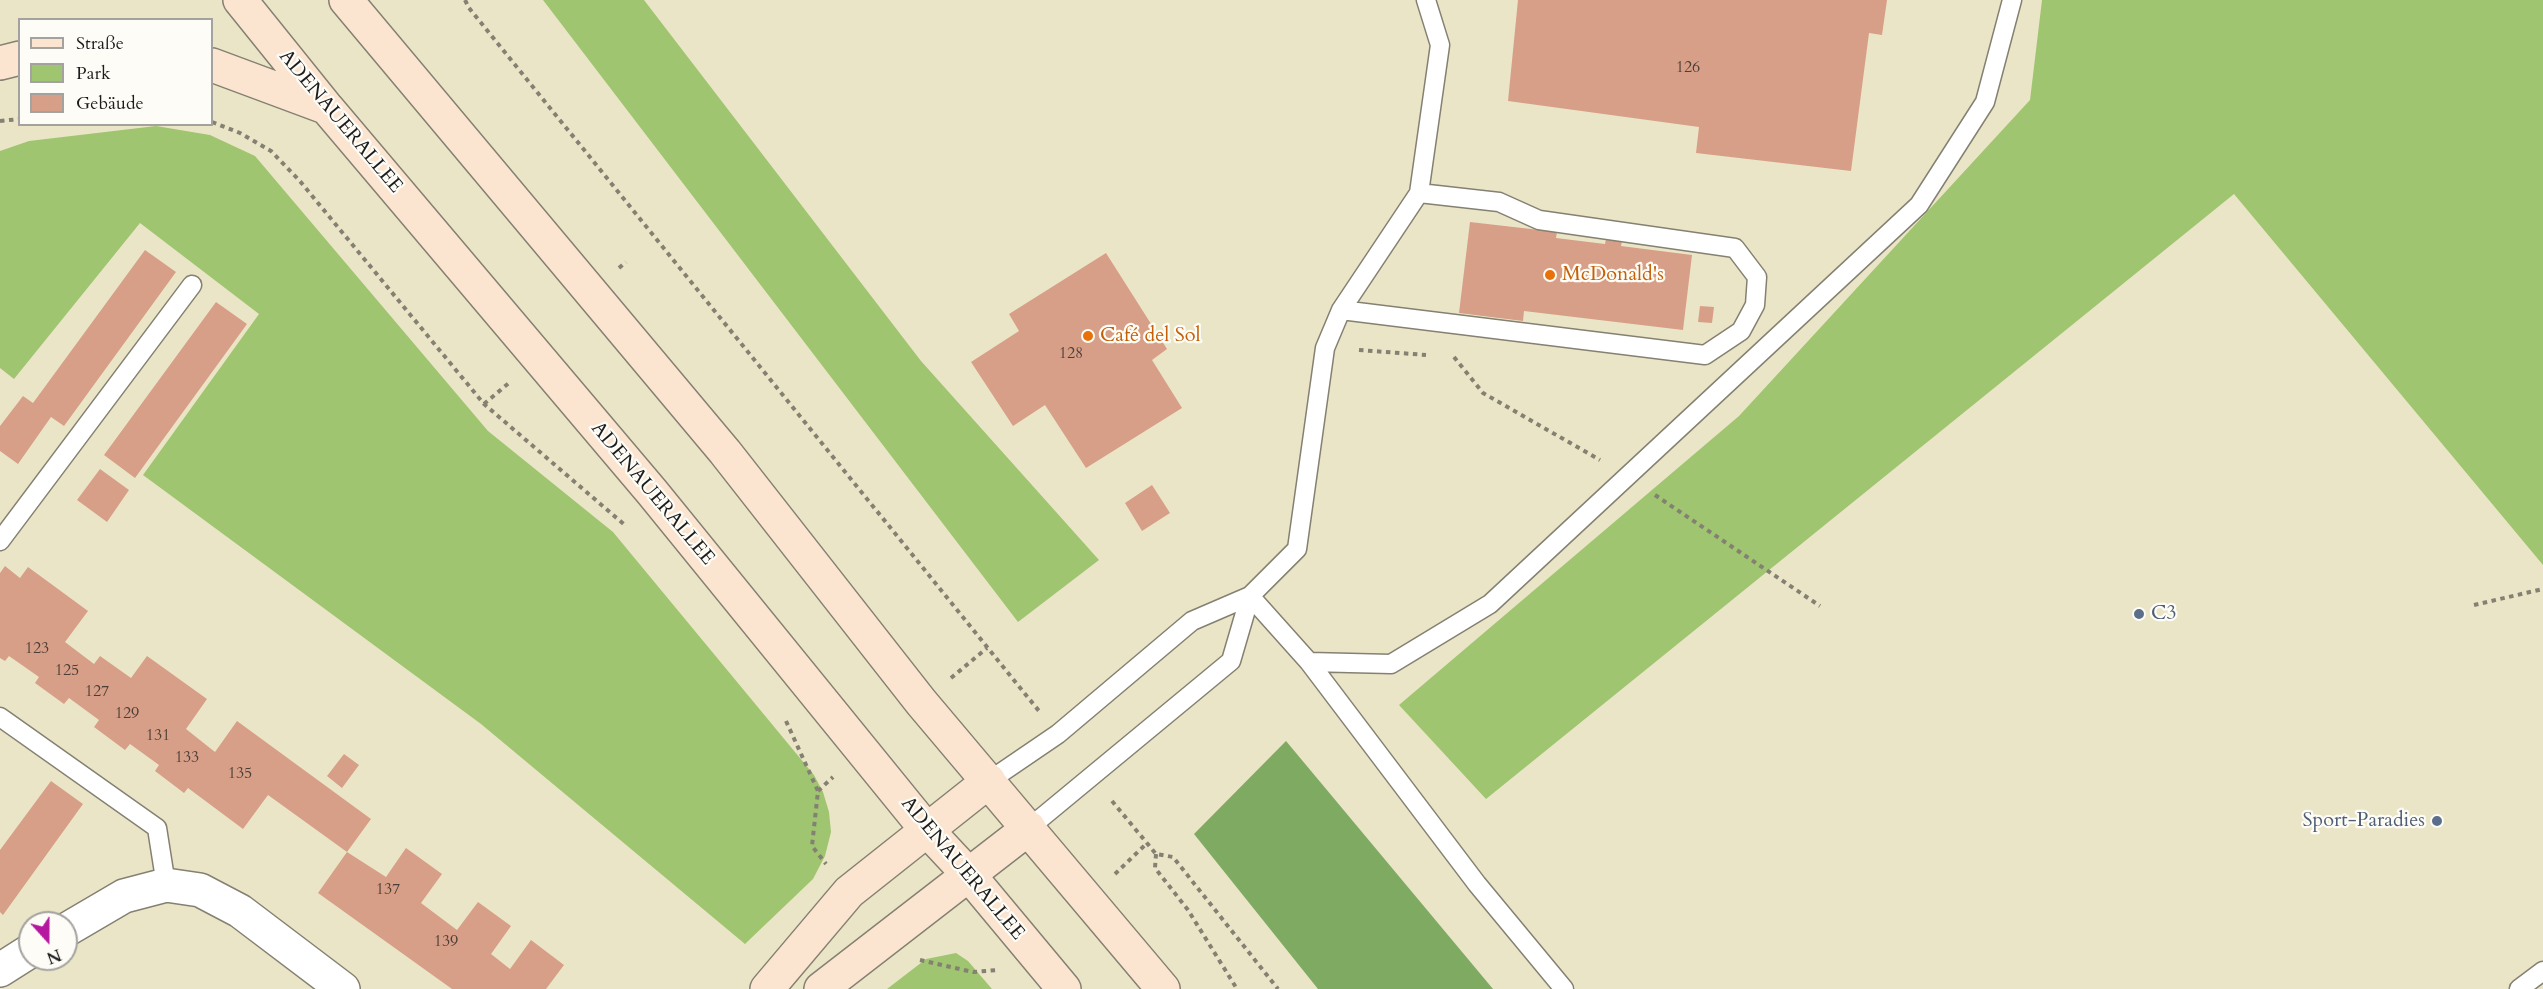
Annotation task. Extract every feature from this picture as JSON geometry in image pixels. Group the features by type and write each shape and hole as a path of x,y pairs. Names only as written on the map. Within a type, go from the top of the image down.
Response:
{"main road":[{"name":"ADENAUERALLEE","path":"240,0 327,108 652,492 926,829 969,875 1064,989"},
{"path":"346,0 725,452 921,702 1163,989"},
{"path":"378,0 389,52"},
{"path":"0,63 18,58"},
{"path":"213,65 327,108"},
{"path":"767,989 849,892 989,781"},
{"path":"821,989 1029,828"}],"street":[{"path":"78,923 124,897 166,885 200,890 240,911 343,989"},
{"path":"0,970 18,959"}],"lane":[{"path":"989,781 1058,734 1192,621 1250,596 1297,549 1325,348 1341,310 1419,193 1440,45 1426,0"},
{"path":"1309,662 1391,664 1490,604 1919,205 1985,102 2012,0"},
{"path":"1341,310 1705,355 1741,331 1755,305 1757,277 1735,248 1539,220 1499,202 1419,193"},
{"path":"0,541 192,285"},
{"path":"1250,596 1309,662 1477,884 1564,989"},
{"path":"1029,828 1231,661 1250,596"},
{"path":"0,717 157,828 166,885"},
{"path":"2519,989 2543,971"}],"path":[{"path":"465,0 476,17 1058,734"},
{"path":"0,121 18,119"},
{"path":"213,122 240,133 271,151 299,180 484,404 628,527"},
{"path":"1325,348 1432,355"},
{"path":"1444,356 1456,357 1483,393 1628,477 1820,606"},
{"path":"2474,605 2543,590"},
{"path":"783,715 818,791 812,846 849,892"},
{"path":"1091,776 1156,854 1173,857 1278,989"},
{"path":"1088,900 1147,843"},
{"path":"1156,854 1155,868 1188,910 1238,989"},
{"path":"884,939 900,956 973,972 999,970 1029,948"}],"green space":[{"path":"543,0 644,0 921,361 1099,560 1018,622"},
{"path":"2042,0 2543,0 2543,565 2234,194 1486,799 1399,705 1739,416 2030,100"},
{"path":"156,126 210,135 255,156 488,431 613,532 814,775 823,792 829,812 831,832 825,856 813,879 745,944 481,724 143,475 259,314 140,223 14,379 0,368 0,151 29,141"},
{"path":"1286,741 1493,989 1318,989 1194,834"},
{"path":"956,953 968,961 992,989 887,989 926,959"}],"building":[{"path":"1518,0 1887,0 1882,35 1869,33 1851,171 1696,153 1699,127 1508,101"},
{"path":"1470,222 1557,232 1556,238 1605,244 1606,239 1622,241 1621,246 1692,255 1683,330 1524,311 1523,321 1459,313"},
{"path":"145,250 176,272 64,426 51,417 18,464 0,451 0,426 23,396 33,403"},
{"path":"1106,253 1167,349 1152,360 1182,408 1086,468 1045,405 1013,426 971,362 1019,331 1009,314"},
{"path":"216,302 247,324 135,478 104,455"},
{"path":"1700,306 1714,307 1712,323 1698,322"},
{"path":"100,469 129,490 107,522 77,500"},
{"path":"1152,485 1170,513 1142,531 1125,503"},
{"path":"5,566 20,578 28,567 88,611 65,642 94,664 100,656 131,678 147,656 207,699 186,729 215,752 237,721 371,819 347,852 268,795 243,829 188,788 184,793 155,771 159,765 130,744 125,750 94,727 99,720 69,698 64,704 35,683 39,677 9,656 5,661 0,658 0,573"},
{"path":"344,754 359,765 342,788 327,776"},
{"path":"51,781 83,804 3,915 0,912 0,850"},
{"path":"406,848 442,874 421,903 457,930 478,902 511,926 491,954 510,969 531,940 564,965 546,989 452,989 318,893 347,852 386,877"}],"place":[{"name":"McDonald's","path":"1550,275"},
{"name":"Café del Sol","path":"1088,336"},
{"name":"C3","path":"2139,614"},
{"name":"Sport-Paradies","path":"2437,821"}]}
